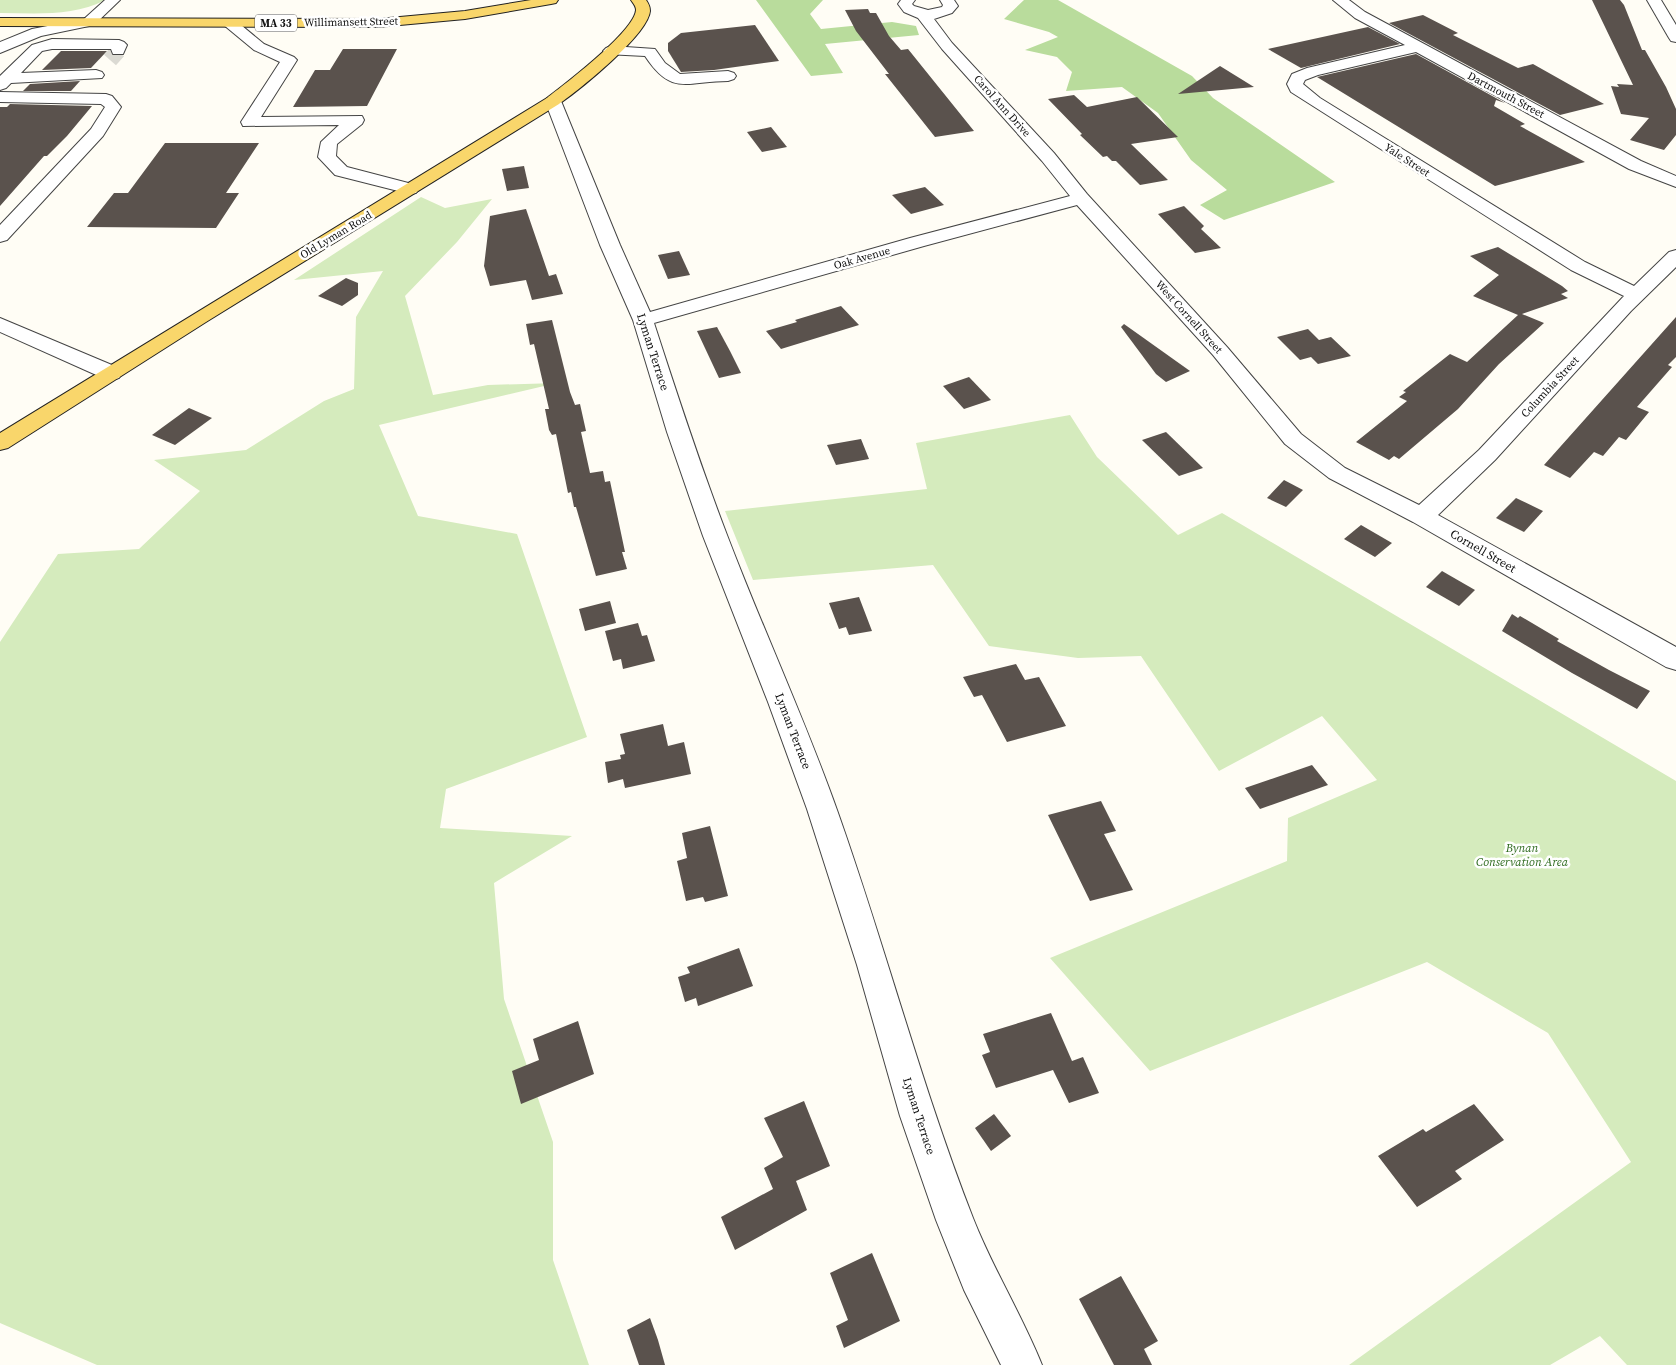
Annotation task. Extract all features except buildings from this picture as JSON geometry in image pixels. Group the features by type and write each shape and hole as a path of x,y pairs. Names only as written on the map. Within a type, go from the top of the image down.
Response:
{"main road":[{"name":"Willimansett Street","path":"0,22 385,10 488,0"},
{"name":"Willimansett Street","path":"0,16 230,23 378,23 504,11 551,0"},
{"name":"Old Lyman Road","path":"0,443 553,101 611,51 633,29 641,17 643,9 638,0"}],"street":[{"path":"0,48 37,32 93,18 113,0"},
{"name":"Carol Ann Drive","path":"908,0 905,4 907,8 923,14 947,46 1048,157 1081,198"},
{"path":"923,14 948,11 951,6 947,0"},
{"name":"Dartmouth Street","path":"1340,0 1360,15 1635,165 1676,182"},
{"path":"1654,0 1676,38"},
{"path":"230,23 259,47 289,60 249,122 356,120 329,142 327,157 341,170 410,190"},
{"path":"4,82 37,48 52,44 119,46 118,51"},
{"name":"Yale Street","path":"1418,47 1313,71 1298,77 1295,84 1297,89 1314,101 1578,266 1606,282 1638,294"},
{"path":"611,51 650,52 661,70 671,78 685,80 728,76"},
{"path":"4,82 100,70 81,98"},
{"path":"0,97 106,99 113,107 97,132 0,236"},
{"name":"Lyman Terrace","path":"553,101 610,245 643,320 681,441 715,536 782,702 822,809 873,964 918,1116 952,1212 978,1276 1022,1365"},
{"name":"Oak Avenue","path":"643,320 917,242 1081,198"},
{"name":"West Cornell Street","path":"1081,198 1220,351 1293,439"},
{"name":"Columbia Street","path":"1422,516 1487,455 1676,256"},
{"path":"0,324 111,373"},
{"name":"Cornell Street","path":"1293,439 1337,473 1422,516 1676,660"}],"green space":[{"path":"0,0 105,0 67,12 0,13"},
{"path":"756,0 823,0 810,14 821,29 892,22 916,26 919,35 825,44 843,73 811,76"},
{"path":"1024,0 1058,0 1192,76 1213,98 1335,182 1224,220 1200,205 1227,190 1191,160 1158,113 1122,87 1066,91 1072,72 1057,57 1025,50 1058,37 1049,32 1004,19"},
{"path":"421,197 445,208 492,199 457,242 405,296 433,395 488,385 557,383 379,425 418,516 517,534 587,737 446,789 440,828 572,836 494,883 504,999 553,1142 553,1260 589,1365 97,1365 0,1323 0,642 58,554 139,549 200,491 154,460 246,450 324,401 354,389 356,317 383,271 294,280"},
{"name":"Bynan Conservation Area","path":"1070,415 1097,457 1178,535 1222,513 1676,781 1676,1365 1627,1365 1600,1336 1550,1365 1349,1365 1631,1162 1548,1033 1427,962 1150,1071 1050,958 1287,861 1288,818 1377,780 1322,716 1219,771 1141,656 1078,658 989,646 933,565 753,580 725,511 927,489 916,443"}],"tunnel":[{"path":"110,60 118,51"}]}
